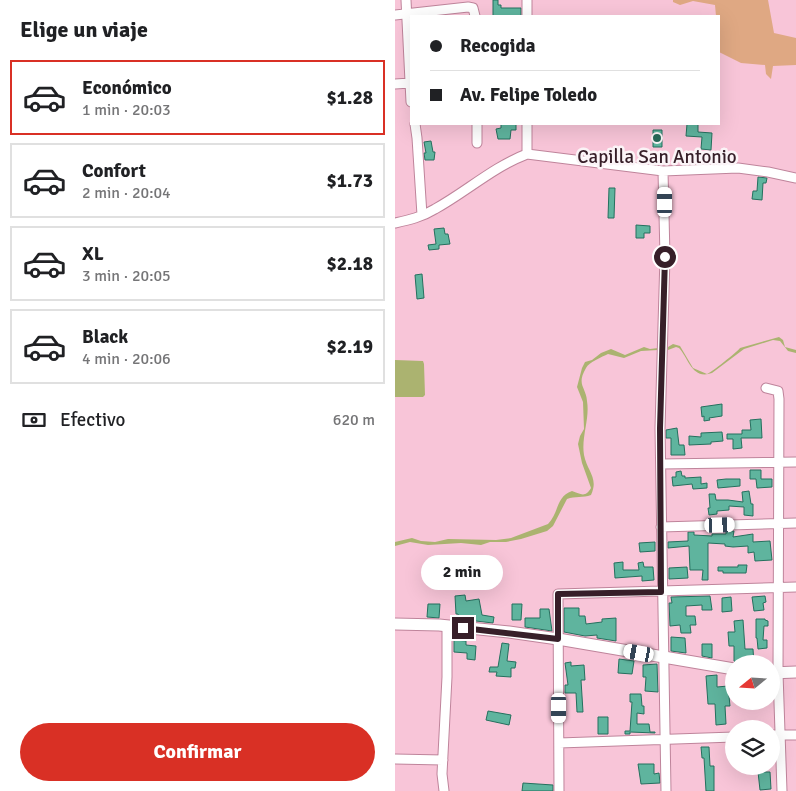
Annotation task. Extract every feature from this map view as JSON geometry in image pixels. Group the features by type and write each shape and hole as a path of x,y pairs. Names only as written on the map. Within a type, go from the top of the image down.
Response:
{"main road":[{"path":"395,624 447,626 558,639 725,667"},
{"path":"780,673 796,672"}],"street":[{"path":"395,84 410,83 405,0"},
{"path":"527,0 527,15"},
{"path":"395,15 468,7 473,8 475,15"},
{"path":"415,125 422,215"},
{"path":"477,125 477,143"},
{"path":"527,125 527,154"},
{"path":"395,224 435,209 481,178 516,158 527,154 663,171 738,168 796,178"},
{"path":"663,171 665,257 660,419 661,592 666,791"},
{"path":"767,388 777,391 779,399 779,588 776,655"},
{"path":"661,464 796,462"},
{"path":"661,527 796,523"},
{"path":"559,791 558,594 796,587"},
{"path":"444,791 443,760 447,677 447,626"},
{"path":"780,735 796,735"},
{"path":"559,743 725,737"},
{"path":"395,759 443,760"},
{"path":"780,772 782,791"}],"shaded area":[{"path":"673,0 768,0 774,33 796,38 796,65 773,66 771,79 766,74 765,65 741,63 720,52 720,15 716,15 715,5 693,1 680,5 673,2"},
{"path":"779,337 783,340 785,347 796,350 796,353 788,351 780,341 773,340 744,349 712,373 708,374 740,348"},
{"path":"673,344 680,346 693,368 706,374 700,374 695,371 679,348 676,347 668,350 668,347"},
{"path":"644,347 650,349 658,348 658,350 641,351 624,358 608,354 586,368 582,378 582,386 588,408 583,448 585,461 593,479 593,489 591,495 567,499 553,526 547,531 521,539 506,542 490,542 481,545 461,543 428,545 410,542 395,546 395,542 412,538 435,542 448,539 496,540 511,538 548,524 552,520 560,501 567,493 572,491 583,494 587,493 591,488 582,463 578,444 584,429 583,402 577,387 582,368 585,362 611,349 625,355"},
{"path":"395,360 423,361 425,395 423,397 395,397"}],"building":[{"path":"493,0 498,0 498,5 501,5 501,8 521,8 521,15 493,15"},
{"path":"501,125 516,125 516,130 511,130 510,139 498,139 496,129 501,128"},
{"path":"687,125 698,125 698,132 712,133 711,150 701,149 702,137 686,136"},
{"path":"653,130 662,130 662,147 653,147"},
{"path":"431,141 433,152 435,152 434,160 425,160 424,142"},
{"path":"758,177 767,178 766,183 763,183 762,200 752,199 753,191 757,191"},
{"path":"609,188 615,188 614,218 608,218"},
{"path":"636,225 650,226 650,233 644,233 644,238 636,238"},
{"path":"444,228 445,234 448,234 450,244 439,245 439,249 429,250 428,245 436,244 434,229"},
{"path":"422,274 424,298 417,299 415,275"},
{"path":"722,404 722,416 709,418 710,420 704,421 701,407"},
{"path":"761,419 762,438 741,438 742,448 733,449 733,439 727,439 727,434 742,434 742,430 751,430 750,420"},
{"path":"677,428 679,445 684,445 685,455 671,455 671,438 666,438 666,430"},
{"path":"722,432 723,441 711,442 711,444 689,445 689,436 701,437 701,433"},
{"path":"750,470 761,470 761,479 772,479 772,487 757,488 756,479 750,479"},
{"path":"681,471 682,476 685,476 685,478 701,477 701,484 707,483 707,488 693,489 692,484 673,486 672,477 676,477 676,472"},
{"path":"740,479 740,486 718,488 717,480"},
{"path":"749,491 751,504 753,504 753,516 744,515 744,507 729,506 729,510 717,511 717,514 709,515 709,494 715,494 716,500 743,502 742,492"},
{"path":"726,531 734,531 733,537 753,534 753,542 770,541 772,560 755,561 754,552 748,553 748,546 733,547 725,546 725,544 708,543 708,580 702,580 703,570 690,570 689,546 668,548 668,542 688,541 688,532 694,532 694,535 712,536 712,534 726,534"},
{"path":"655,542 655,551 640,552 639,543"},
{"path":"623,562 623,570 639,570 638,563 643,562 644,567 653,567 654,580 642,581 642,576 615,578 614,563"},
{"path":"738,565 747,565 746,573 723,573 723,571 718,571 718,567 738,567"},
{"path":"687,567 688,578 669,579 669,568"},
{"path":"465,595 466,601 479,599 482,615 494,617 493,623 459,619 458,614 456,614 455,596"},
{"path":"710,596 712,610 702,610 702,605 686,606 686,616 695,616 696,625 690,625 691,633 681,633 680,625 670,626 669,603 672,603 671,597"},
{"path":"765,596 764,610 754,611 752,597"},
{"path":"731,597 732,611 722,612 722,598"},
{"path":"428,604 440,604 439,618 427,617"},
{"path":"512,604 522,604 521,620 512,620"},
{"path":"564,608 579,608 579,616 585,616 586,624 602,622 602,619 616,618 616,641 597,638 597,635 585,636 564,632"},
{"path":"540,609 549,609 552,631 525,627 525,618 540,618"},
{"path":"756,619 768,621 768,626 764,626 763,640 767,640 767,648 758,649"},
{"path":"743,620 745,649 753,649 753,655 734,655 734,646 729,646 728,632 735,632 734,621"},
{"path":"671,637 685,638 686,653 671,651"},
{"path":"454,640 466,641 466,645 476,646 475,660 467,659 467,653 454,652"},
{"path":"502,643 509,644 507,661 516,662 515,668 511,668 511,677 496,676 497,672 489,672 490,667 498,667"},
{"path":"702,644 712,644 712,658 702,656"},
{"path":"619,659 634,661 632,674 618,673"},
{"path":"571,662 571,666 584,665 585,680 581,680 583,712 577,712 576,693 565,693 565,685 568,685 565,663"},
{"path":"657,664 658,692 645,691 646,677 643,677 643,665"},
{"path":"717,675 717,687 725,686 725,724 716,725 715,704 708,704 706,676"},
{"path":"630,694 641,694 642,706 644,706 644,714 637,713 637,724 649,724 650,732 655,733 630,732 630,734 625,734 625,731 630,731 632,702 630,702"},
{"path":"488,711 511,715 509,725 486,720"},
{"path":"598,717 608,717 608,734 598,734"},
{"path":"701,747 709,747 710,766 714,766 714,791 706,791 704,758 702,758"},
{"path":"638,764 654,764 654,774 659,773 660,783 641,784"},
{"path":"758,775 770,775 771,789 760,790"},
{"path":"523,783 553,785 553,791 522,791"}],"place":[{"name":"Capilla San Antonio","path":"657,138"}],"route":[{"path":"463,628 558,639 558,594 661,592 660,428 665,257"}]}
